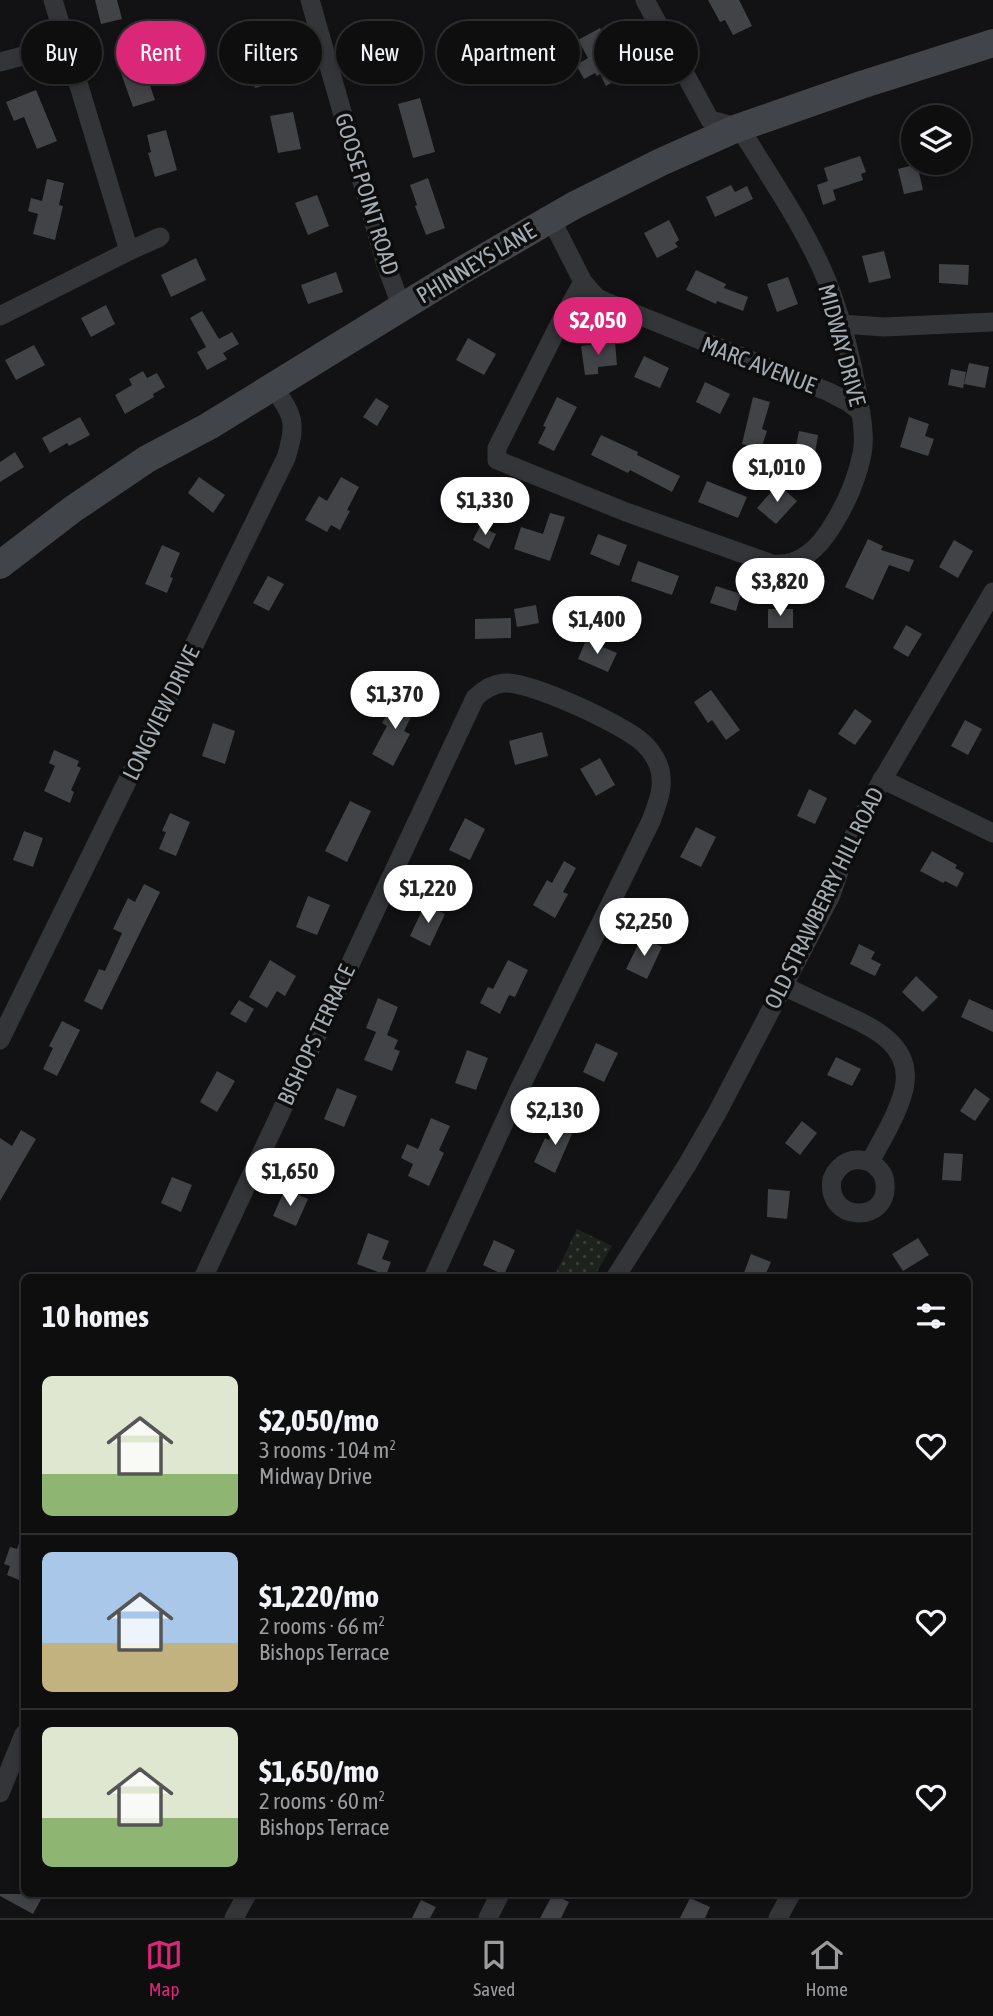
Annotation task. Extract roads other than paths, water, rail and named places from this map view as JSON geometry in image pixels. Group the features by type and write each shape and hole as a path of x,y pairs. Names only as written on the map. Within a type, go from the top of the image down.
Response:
{"main road":[{"name":"PHINNEYS LANE","path":"0,565 63,516 147,460 551,219 661,162 740,128 861,85 993,43"}],"street":[{"path":"53,0 60,21"},
{"name":"GOOSE POINT ROAD","path":"310,0 386,265 401,307"},
{"path":"645,0 710,120 740,128"},
{"path":"0,62 21,56"},
{"path":"79,84 129,251"},
{"name":"MIDWAY DRIVE","path":"583,282 497,448 497,460 738,553 783,565 796,563 809,554 826,536 843,509 862,452 861,412 853,367 822,271 793,216 740,128"},
{"path":"551,219 583,282"},
{"path":"0,316 160,237"},
{"name":"MARC AVENUE","path":"583,282 597,298 828,392 849,402 861,412"},
{"path":"841,324 884,327 993,322"},
{"name":"LONGVIEW DRIVE","path":"0,1040 286,458 294,424 287,406 272,386"},
{"name":"OLD STRAWBERRY HILL ROAD","path":"624,1274 718,1113 831,895 856,829 882,779 993,592"},
{"name":"BISHOPS TERRACE","path":"205,1274 470,708 481,693 495,685 519,684 548,692 635,737 652,752 662,784 651,821 519,1090 435,1274"},
{"path":"882,779 993,833"},
{"path":"783,986 882,1034 901,1056 905,1073 904,1089 870,1162"},
{"path":"0,1793 21,1741"},
{"path":"234,1918 245,1897"},
{"path":"488,1918 498,1897"},
{"path":"778,1918 789,1897"}]}
